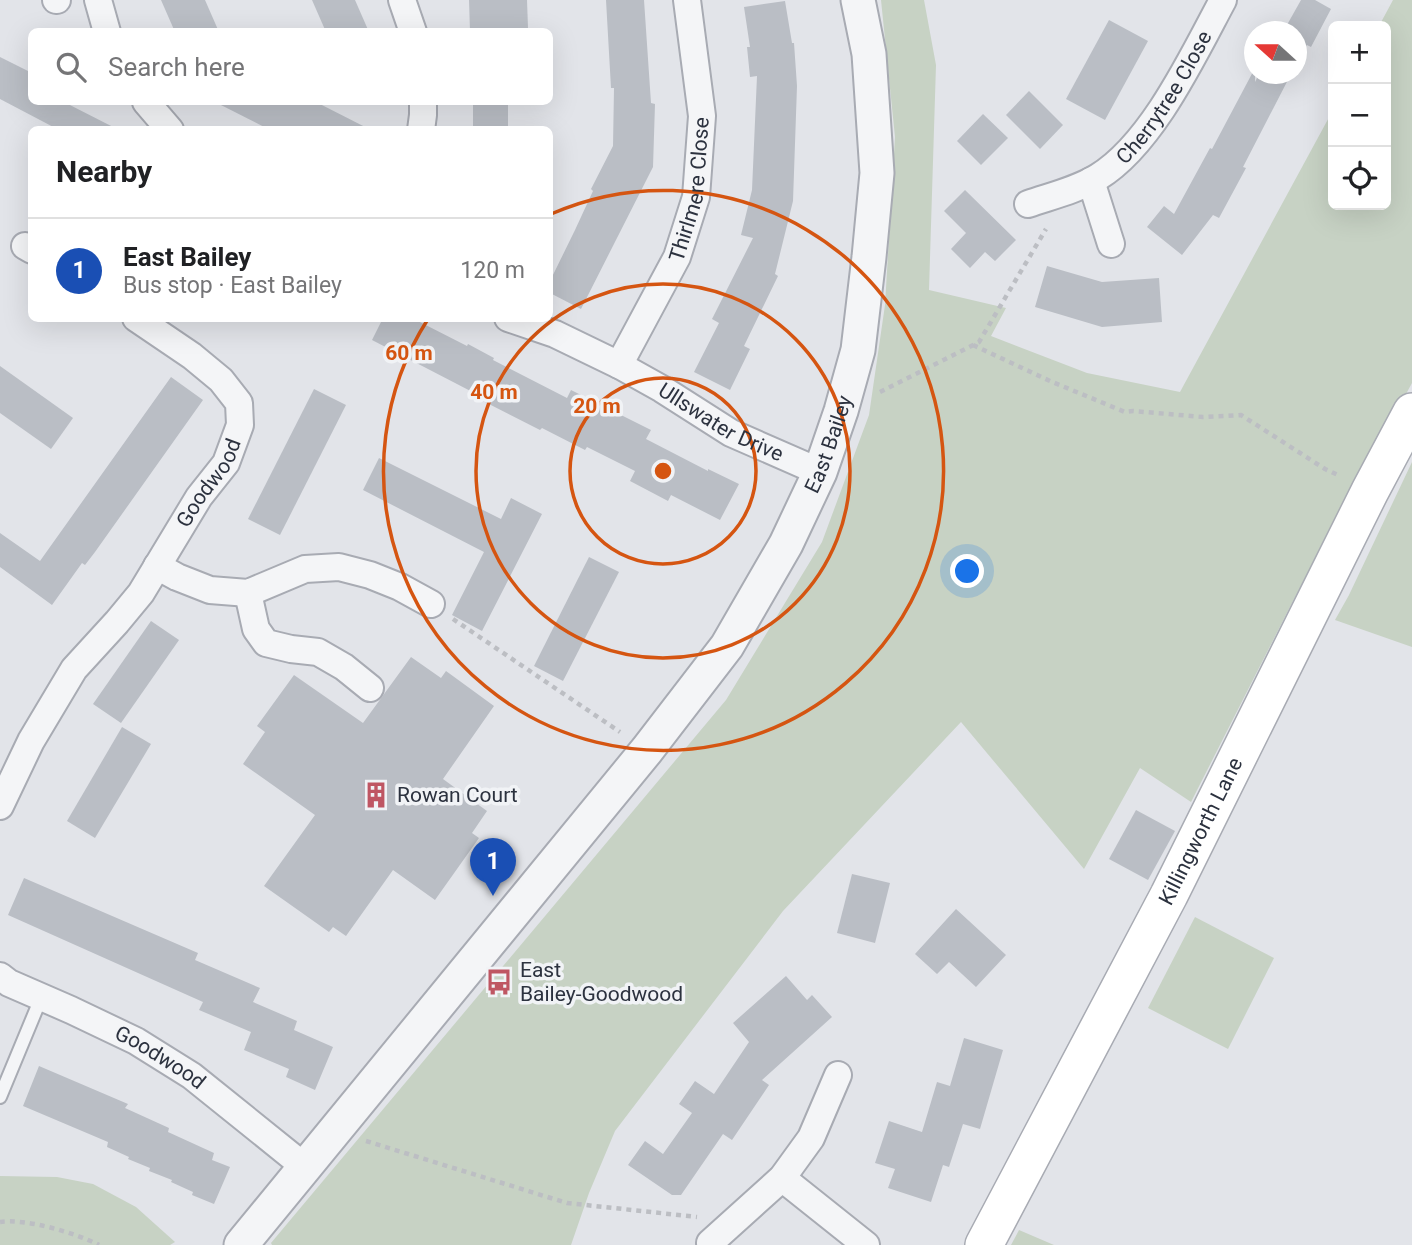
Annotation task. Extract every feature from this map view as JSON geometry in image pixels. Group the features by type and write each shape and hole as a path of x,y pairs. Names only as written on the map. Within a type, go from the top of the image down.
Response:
{"main road":[{"name":"Killingworth Lane","path":"984,1245 1169,895 1412,412"}],"street":[{"path":"97,0 106,28"},
{"path":"402,0 412,28"},
{"name":"Thirlmere Close","path":"619,365 677,257 696,197 702,116 687,0"},
{"name":"East Bailey","path":"241,1245 647,750 727,646 786,544 820,472 858,350 877,173 869,54 858,0"},
{"name":"Cherrytree Close","path":"1028,204 1091,181 1130,152 1169,99 1223,0"},
{"path":"149,105 167,126"},
{"path":"422,126 423,105"},
{"path":"1091,181 1111,244"},
{"name":"Goodwood","path":"3,791 74,669 141,593 199,498 226,463 240,425 239,403 221,380 192,356 142,322"},
{"name":"Ullswater Drive","path":"520,322 555,334 619,365 731,433 820,472"},
{"path":"157,566 210,590 248,593 305,569 339,566 400,587 431,604"},
{"path":"248,593 256,629 266,643 318,652 344,667 370,688"},
{"name":"Goodwood","path":"0,976 9,983 136,1041 192,1076 305,1167"},
{"path":"710,1243 782,1178 811,1138 838,1075"},
{"path":"782,1178 866,1245"}],"lane":[{"path":"0,1097 41,998"}],"path":[{"path":"841,411 979,342 1051,220"},
{"path":"973,345 1125,412 1241,415 1325,468 1370,491"},
{"path":"431,604 647,750"},
{"path":"335,1131 567,1203 735,1221"},
{"path":"0,1222 12,1220 81,1236 99,1245"}],"green space":[{"path":"881,0 924,0 936,65 929,290 1006,308 991,336 1087,373 1180,392 1328,119 1328,210 1391,210 1391,21 1382,21 1393,0 1412,0 1412,383 1294,599 1191,802 1140,768 1084,869 961,722 783,911 615,1131 571,1245 272,1245 726,700 822,542 869,415 885,305 895,137"},
{"path":"1412,462 1412,647 1335,620"},
{"path":"1195,917 1274,958 1228,1049 1148,1008"},
{"path":"0,1176 57,1177 93,1184 136,1207 175,1242 170,1245 0,1245"},
{"path":"1019,1230 1054,1245 1011,1245"}],"building":[{"path":"161,0 205,0 217,28 173,28"},
{"path":"312,0 355,0 367,28 324,28"},
{"path":"469,0 527,0 528,28 470,28"},
{"path":"606,0 644,0 651,103 655,104 653,167 581,309 553,295 553,275 613,146 614,88 611,88"},
{"path":"1301,0 1315,0 1331,9 1311,47 1307,45 1307,21 1289,21"},
{"path":"785,1 794,43 797,86 793,201 775,274 778,276 744,346 750,349 730,390 694,372 719,323 712,319 753,238 741,235 752,190 757,76 750,77 747,47 750,47 744,7"},
{"path":"1109,20 1148,41 1105,120 1066,99"},
{"path":"0,57 28,71 28,105 70,105 111,126 51,126 0,99"},
{"path":"1247,84 1286,84 1219,218 1213,215 1182,255 1147,227 1164,206 1174,214 1210,148 1212,149"},
{"path":"1029,91 1063,125 1040,149 1006,115"},
{"path":"221,105 322,105 363,126 262,126"},
{"path":"473,105 508,105 508,126 473,126"},
{"path":"983,114 1008,138 981,165 957,141"},
{"path":"965,190 1016,240 995,261 985,252 970,268 951,249 966,233 944,211"},
{"path":"1047,266 1102,282 1159,278 1162,322 1102,327 1035,307"},
{"path":"381,322 420,322 467,346 468,344 567,398 571,390 651,430 646,439 739,484 720,520 671,495 668,501 630,481 635,471 587,447 585,450 542,428 540,430 372,340"},
{"path":"0,366 73,418 51,449 0,413"},
{"path":"171,377 203,400 95,552 85,565 82,563 52,605 0,567 0,533 40,561"},
{"path":"314,389 346,405 280,535 248,519"},
{"path":"379,458 501,519 511,498 542,514 482,631 452,615 484,552 363,490"},
{"path":"589,557 619,572 563,681 534,666"},
{"path":"151,621 179,640 121,723 93,704"},
{"name":"Rowan Court","path":"411,657 441,678 446,671 494,706 443,779 487,811 472,833 479,838 435,900 393,870 346,936 333,927 329,932 264,886 315,815 243,764 265,732 257,726 294,675 363,723"},
{"path":"122,727 151,744 95,838 67,821"},
{"path":"1136,810 1175,831 1148,880 1109,859"},
{"path":"852,874 890,883 875,943 837,933"},
{"path":"24,878 198,953 195,960 260,988 253,1002 297,1021 294,1030 333,1047 315,1090 286,1077 289,1069 244,1050 251,1032 199,1010 203,1002 8,915"},
{"path":"956,909 1006,955 976,987 949,962 937,974 915,954"},
{"path":"786,976 807,1000 812,995 832,1017 762,1080 769,1085 732,1140 723,1134 681,1195 672,1195 628,1165 645,1141 663,1154 692,1113 679,1104 695,1081 714,1094 749,1042 733,1023"},
{"path":"964,1038 1003,1050 980,1129 963,1124 949,1167 943,1165 931,1202 888,1188 895,1169 875,1163 889,1121 922,1132 937,1082 950,1086"},
{"path":"39,1066 128,1104 125,1108 214,1153 212,1160 230,1167 214,1204 192,1195 193,1192 171,1182 172,1180 149,1171 150,1168 107,1147 108,1142 23,1106"}],"place":[{"name":"Rowan Court","path":"376,795"},
{"name":"East Bailey","path":"493,896"},
{"name":"East Bailey-Goodwood","path":"499,982"}]}
